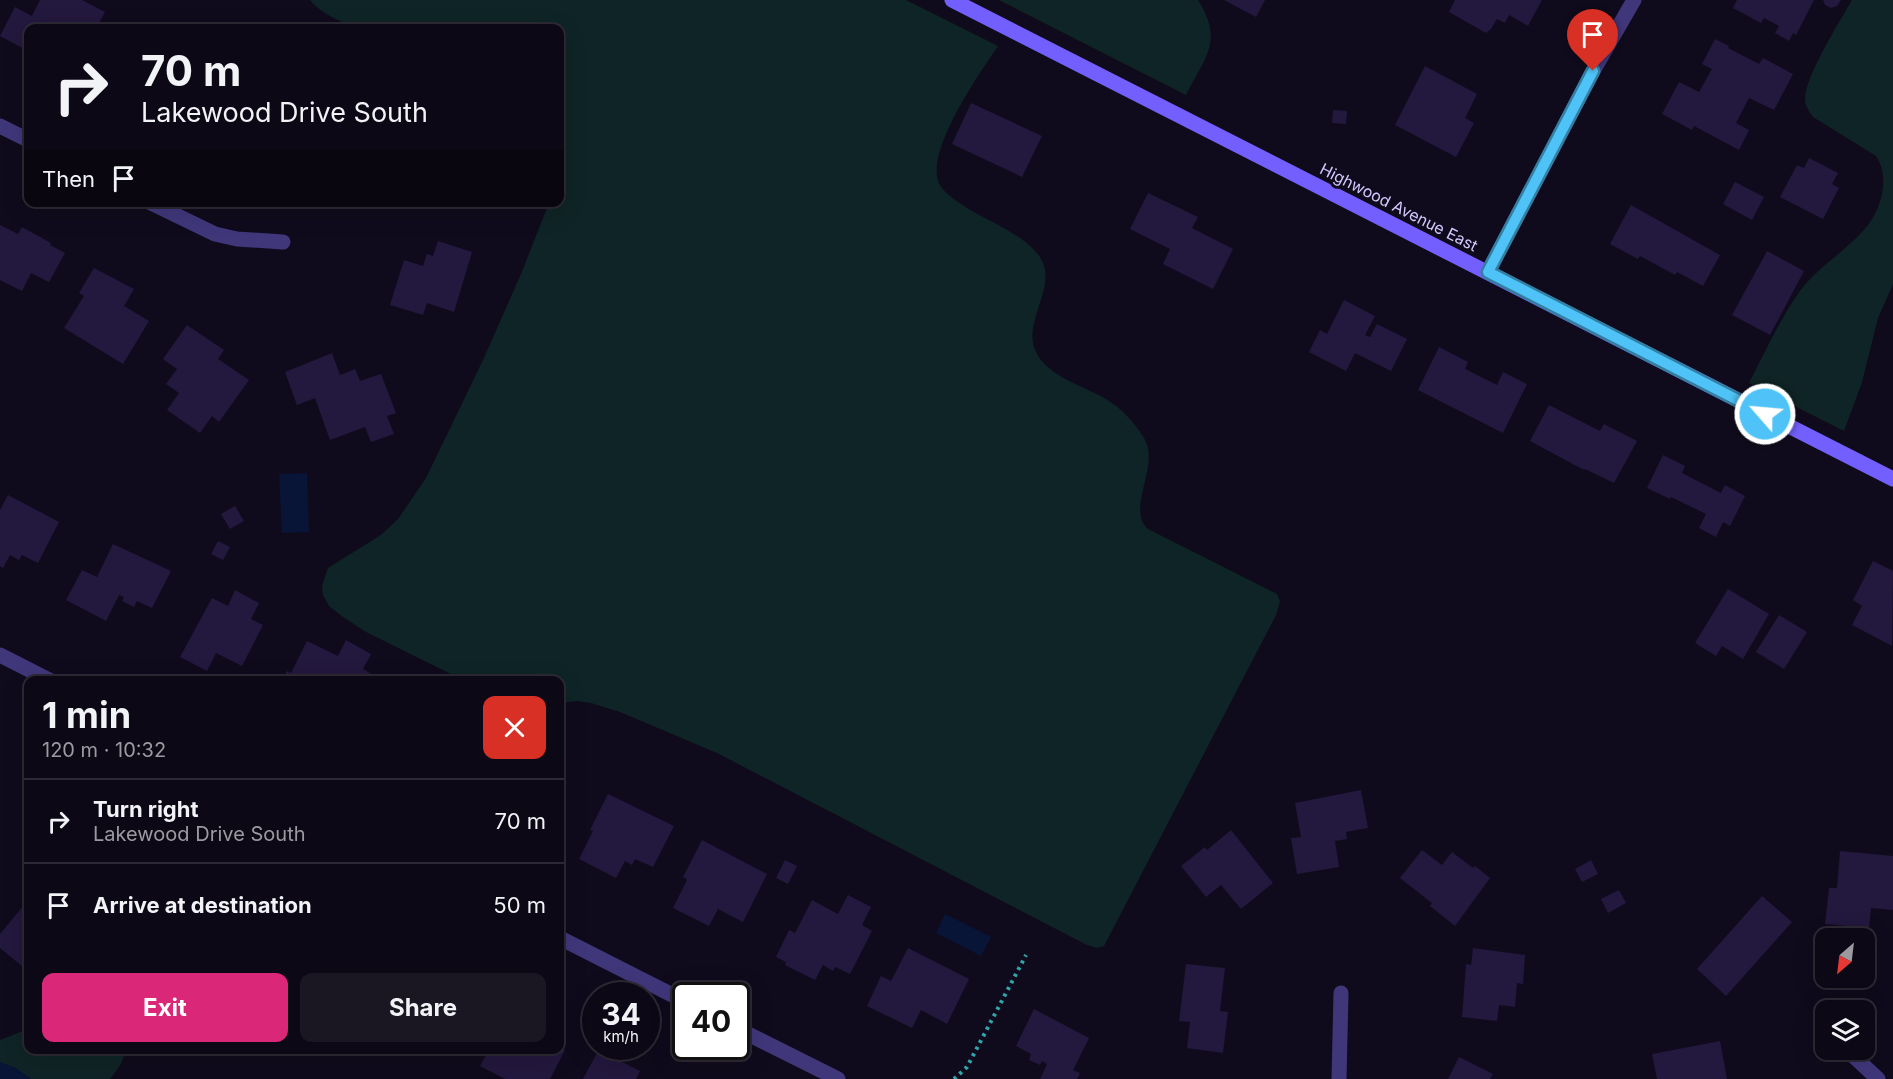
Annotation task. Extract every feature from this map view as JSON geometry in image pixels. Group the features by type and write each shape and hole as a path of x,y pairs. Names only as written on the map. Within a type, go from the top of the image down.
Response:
{"street":[{"name":"Highwood Avenue East","path":"952,0 1893,479"},
{"path":"1488,272 1585,86 1634,0"},
{"path":"0,126 24,138"},
{"path":"159,207 215,234 237,239 283,242"},
{"path":"0,655 41,676"},
{"path":"564,940 672,995"},
{"path":"1339,1079 1341,993"},
{"path":"750,1035 838,1079"},
{"path":"1858,1060 1878,1079"}],"path":[{"path":"954,1079 967,1066 1026,955"}],"green space":[{"path":"310,0 906,0 998,46 957,111 940,150 937,167 940,185 964,206 1020,238 1036,252 1043,264 1046,276 1033,327 1036,352 1049,368 1117,407 1132,421 1144,438 1149,461 1140,510 1142,520 1148,529 1277,594 1280,601 1276,615 1104,946 1097,948 1087,945 717,753 620,712 591,703 564,703 564,676 455,676 366,632 329,606 323,595 322,586 328,568 381,535 398,519 426,478 483,360 547,207 564,207 564,24 348,24 314,5"},
{"path":"999,0 1198,0 1210,27 1209,49 1186,95"},
{"path":"1852,0 1893,0 1893,284 1878,318 1862,382 1844,431 1749,383 1779,324 1800,291 1863,231 1875,214 1882,195 1883,174 1876,156 1813,117 1805,102 1806,90 1816,64"},
{"path":"24,1031 24,1054 124,1054 120,1066 110,1079 31,1079 15,1068 0,1062 0,1040"}],"water":[{"path":"307,473 309,532 282,533 279,474"},
{"path":"945,914 991,937 981,956 936,933"},
{"path":"0,1062 15,1068 31,1079 0,1079"}],"building":[{"path":"40,0 82,0 105,12 98,24 24,24 24,49 0,36 15,7 32,16"},
{"path":"1224,0 1265,0 1256,17"},
{"path":"1455,0 1542,0 1528,26 1509,15 1505,23 1497,19 1486,33 1449,12"},
{"path":"1737,0 1814,0 1796,35 1793,33 1789,41 1775,33 1779,26 1764,18 1761,23 1733,8"},
{"path":"1823,0 1841,0 1837,6 1831,8 1825,5"},
{"path":"1715,39 1759,64 1763,58 1793,74 1774,110 1749,98 1736,123 1749,130 1739,150 1694,126 1692,130 1662,114 1679,82 1699,92 1712,69 1702,64"},
{"path":"1425,66 1477,94 1465,118 1474,123 1456,157 1395,125"},
{"path":"971,103 1042,136 1022,177 952,144"},
{"path":"1333,110 1347,111 1346,124 1332,123"},
{"path":"1809,158 1838,173 1832,184 1839,188 1823,219 1780,197 1797,165 1804,168"},
{"path":"1735,182 1764,197 1752,220 1723,204"},
{"path":"1148,193 1198,217 1192,228 1233,249 1213,289 1163,264 1170,249 1130,229"},
{"path":"1631,205 1720,255 1703,286 1677,272 1675,275 1640,256 1638,259 1610,244"},
{"path":"0,225 18,234 22,227 65,253 49,282 31,273 22,291 0,280"},
{"path":"438,241 472,252 454,312 427,303 423,315 390,305 404,260 423,266 427,254 433,256"},
{"path":"1767,251 1804,271 1770,335 1732,315"},
{"path":"94,268 134,289 124,306 149,321 123,364 64,328 84,296 79,293"},
{"path":"1344,300 1375,316 1365,335 1370,337 1377,324 1407,339 1391,371 1355,353 1346,371 1309,352 1320,330 1327,334"},
{"path":"187,325 224,350 218,359 249,380 219,422 212,416 200,433 167,410 179,393 166,384 177,369 163,359"},
{"path":"1439,347 1468,362 1465,369 1497,385 1503,372 1527,384 1503,433 1418,390"},
{"path":"332,353 340,375 355,369 360,381 381,374 396,413 387,416 394,434 371,442 365,427 330,440 315,398 297,405 285,372"},
{"path":"1549,405 1600,431 1604,424 1637,441 1614,483 1530,441"},
{"path":"1663,455 1685,466 1682,473 1721,493 1725,485 1745,496 1730,526 1723,522 1716,537 1699,528 1706,514 1647,488"},
{"path":"8,495 59,522 38,563 22,555 19,560 10,555 3,568 0,566 0,510"},
{"path":"235,506 244,521 230,529 221,514"},
{"path":"218,541 230,547 223,560 211,554"},
{"path":"113,544 171,571 152,608 137,601 134,607 122,601 124,597 119,595 106,621 66,600 82,570 97,577"},
{"path":"1873,561 1893,571 1892,646 1852,625 1862,606 1853,600"},
{"path":"1728,589 1769,614 1743,659 1722,646 1716,656 1695,643"},
{"path":"235,590 259,603 251,619 263,625 242,666 216,653 207,671 180,657 212,598 228,606"},
{"path":"1779,615 1807,632 1784,669 1756,652"},
{"path":"346,640 371,654 363,669 372,676 284,676 287,671 291,673 307,641 338,656"},
{"path":"1361,790 1368,828 1346,832 1347,839 1335,841 1339,867 1297,874 1291,838 1301,837 1295,803"},
{"path":"608,794 674,826 653,867 635,859 632,865 625,861 616,878 579,859"},
{"path":"1231,830 1273,883 1241,909 1221,885 1206,897 1181,866 1205,847 1207,850"},
{"path":"702,840 767,874 743,922 718,909 709,926 673,908 687,880 683,877"},
{"path":"1422,850 1442,865 1452,852 1490,878 1455,926 1430,906 1432,903 1400,878"},
{"path":"1840,851 1893,856 1893,910 1871,908 1869,928 1825,924 1829,888 1837,888"},
{"path":"785,860 797,866 788,884 776,878"},
{"path":"1591,860 1598,874 1582,882 1575,869"},
{"path":"1619,890 1626,903 1608,913 1601,899"},
{"path":"848,895 871,907 862,925 872,931 850,974 835,967 833,971 823,965 815,980 785,965 786,962 776,957 789,930 795,933 812,900 838,914"},
{"path":"1762,896 1792,922 1726,996 1697,969"},
{"path":"24,905 24,963 22,966 0,948 0,934"},
{"path":"908,948 969,979 947,1024 921,1010 912,1028 867,1006 881,976 891,981"},
{"path":"1473,948 1525,955 1523,984 1517,983 1515,1007 1499,1005 1497,1021 1462,1017 1466,964 1471,965"},
{"path":"1186,964 1225,968 1220,1011 1228,1012 1223,1053 1187,1048 1190,1022 1179,1021"},
{"path":"1034,1009 1089,1038 1073,1070 1080,1073 1077,1079 1040,1079 1047,1064 1042,1061 1040,1065 1029,1060 1031,1054 1016,1046"},
{"path":"1720,1041 1727,1079 1657,1079 1652,1054"},
{"path":"487,1054 563,1054 550,1079 505,1079 480,1066"},
{"path":"1459,1057 1493,1074 1490,1079 1448,1079"},
{"path":"593,1060 618,1060 640,1071 636,1079 583,1079"}],"route":[{"path":"1593,71 1488,272 1765,414"}]}
